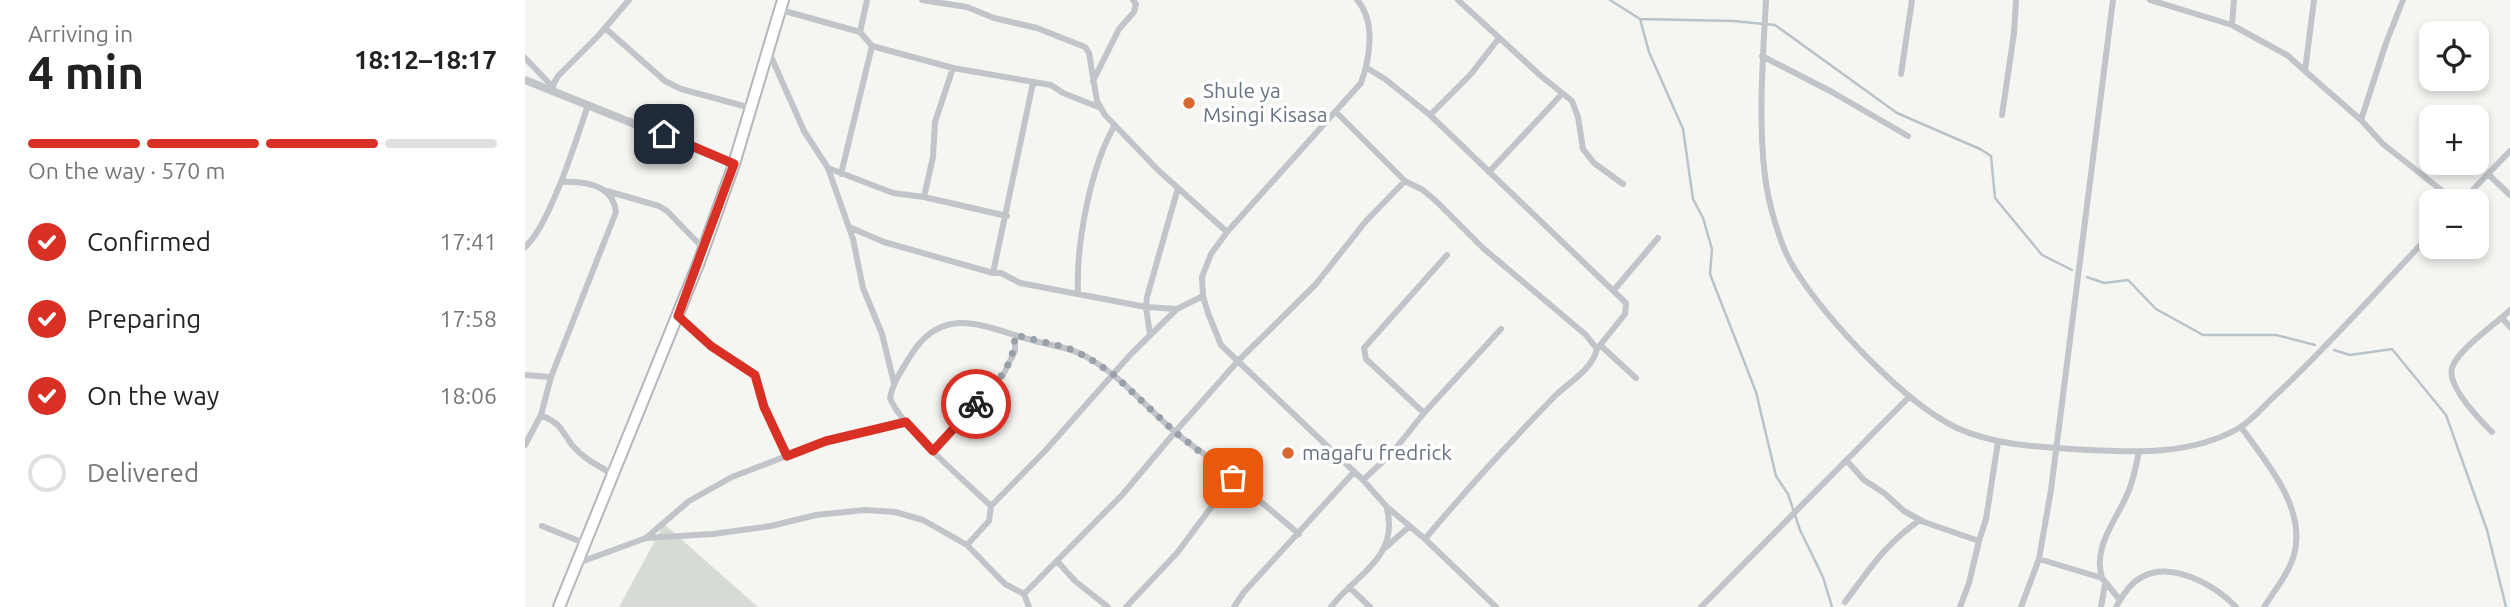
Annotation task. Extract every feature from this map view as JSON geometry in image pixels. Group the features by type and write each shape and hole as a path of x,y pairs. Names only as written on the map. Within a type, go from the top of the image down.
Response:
{"highway":[{"path":"559,607 704,250 734,164 782,5"}],"street":[{"path":"555,90 558,76 629,0"},
{"path":"860,32 867,0"},
{"path":"922,0 967,7 994,18 1037,28 1085,47 1089,53 1092,82 1101,108 1178,188 1227,232"},
{"path":"1092,82 1119,29 1134,12 1136,4 1133,0"},
{"path":"1458,0 1572,101 1583,149 1594,163 1623,184"},
{"path":"1901,74 1912,0"},
{"path":"2002,115 2016,0"},
{"path":"2021,607 2039,559 2057,448 2113,0"},
{"path":"2150,0 2232,25 2287,55 2361,120 2383,144 2440,189"},
{"path":"2232,25 2234,0"},
{"path":"2305,72 2314,0"},
{"path":"2361,120 2403,0"},
{"path":"1362,2 1369,27 1367,68 1361,83 1210,254 1202,277 1203,296 1221,345 1363,480 1387,507 1425,539 1496,607"},
{"path":"1766,2 1762,55 1765,177 1775,221 1793,266 1822,307 1909,397 1958,428 1998,442 2139,452 2173,449 2215,439 2241,427 2294,377 2419,247"},
{"path":"782,5 860,32 872,46 953,68 1051,85 1063,93 1101,108"},
{"path":"605,28 665,81 681,89 751,108"},
{"path":"1430,115 1471,74 1499,38"},
{"path":"841,174 872,46"},
{"path":"769,52 804,131 828,168 849,227 863,288 882,334 894,384"},
{"path":"1762,55 1908,136"},
{"path":"525,58 555,90"},
{"path":"924,197 933,156 935,122 953,68"},
{"path":"1367,68 1430,115 1614,290 1626,303 1627,309 1584,371 1548,404 1461,496 1425,539"},
{"path":"525,80 734,164"},
{"path":"993,272 1007,216 1033,83"},
{"path":"1489,172 1562,94"},
{"path":"525,247 534,238 561,182 588,106"},
{"path":"1336,112 1405,181 1437,201 1483,248 1636,378"},
{"path":"1078,293 1077,262 1090,194 1107,138 1115,125"},
{"path":"2489,173 2510,151"},
{"path":"828,168 893,193 924,197 1007,216"},
{"path":"2474,189 2487,175"},
{"path":"2489,175 2510,195"},
{"path":"1024,594 1123,494 1238,361 1316,284 1366,221 1405,181"},
{"path":"561,182 588,183 667,211 704,250"},
{"path":"1150,335 1146,307 1178,188"},
{"path":"525,445 541,415 551,377 616,212 615,204 604,190"},
{"path":"849,227 884,242 1001,273 1020,283 1146,307 1177,309"},
{"path":"1614,290 1658,238"},
{"path":"1424,413 1366,359 1364,348 1447,255"},
{"path":"967,545 989,521 991,506 1045,451 1113,374 1177,309 1203,296"},
{"path":"2492,432 2471,410 2452,373 2453,366 2462,354 2510,310"},
{"path":"678,316 711,346 755,375 764,407 787,456"},
{"path":"2502,318 2510,327"},
{"path":"991,506 933,451 891,401 894,384 921,340 939,326 949,323 1068,348 1089,358 1113,374 1175,432 1299,534"},
{"path":"1363,480 1392,453 1424,413 1501,329"},
{"path":"933,451 1003,375 1015,351 1015,335"},
{"path":"525,375 551,377"},
{"path":"1701,607 1805,505 1909,397"},
{"path":"541,415 560,424 573,446 594,464 614,474"},
{"path":"646,538 676,511 708,489 826,441 906,422"},
{"path":"2241,427 2284,491 2294,515 2296,528 2297,543 2293,558 2264,607"},
{"path":"1960,607 1986,519 1998,442"},
{"path":"2139,452 2128,492 2100,551 2098,566 2103,581 2118,604 2130,586 2143,576 2165,572 2178,573 2216,591 2236,607"},
{"path":"1847,461 1873,487 1904,511 1920,520 1979,541"},
{"path":"1234,607 1244,592 1354,472"},
{"path":"1126,607 1177,553 1233,478"},
{"path":"1331,607 1373,564 1384,548 1391,533 1387,507"},
{"path":"575,564 646,538 713,534 771,526 816,515 865,510 895,512 923,520 967,545 996,577 1024,594 1028,607"},
{"path":"1845,602 1895,537 1920,520"},
{"path":"542,526 584,543"},
{"path":"1384,548 1410,526"},
{"path":"2039,559 2103,581"},
{"path":"1057,561 1108,607"},
{"path":"2101,607 2103,581"},
{"path":"1349,587 1370,607"}],"shaded area":[{"path":"664,524 758,607 619,607"}],"waterway":[{"path":"1610,0 1640,19 1733,21 1775,25 1897,113 1991,156 1995,198 2042,255 2072,270"},
{"path":"1640,19 1649,52 1683,129 1693,199 1703,218 1712,249 1710,274 1756,392 1776,476 1788,494 1800,530 1823,577 1832,607"},
{"path":"2087,277 2104,283 2128,280 2156,309 2203,335 2276,335 2315,345"},
{"path":"2334,350 2350,355 2392,349 2446,415 2487,530 2506,607"}],"way so far":[{"path":"976,404 1003,375 1015,351 1015,335 1068,348 1113,374 1175,432 1233,478"}],"place":[{"name":"Shule ya Msingi Kisasa","path":"1189,103"},
{"name":"magafu fredrick","path":"1288,453"}],"route":[{"path":"664,134 734,164 678,316 711,346 755,375 769,421 787,456 826,441 906,422 933,451 976,404"}]}
